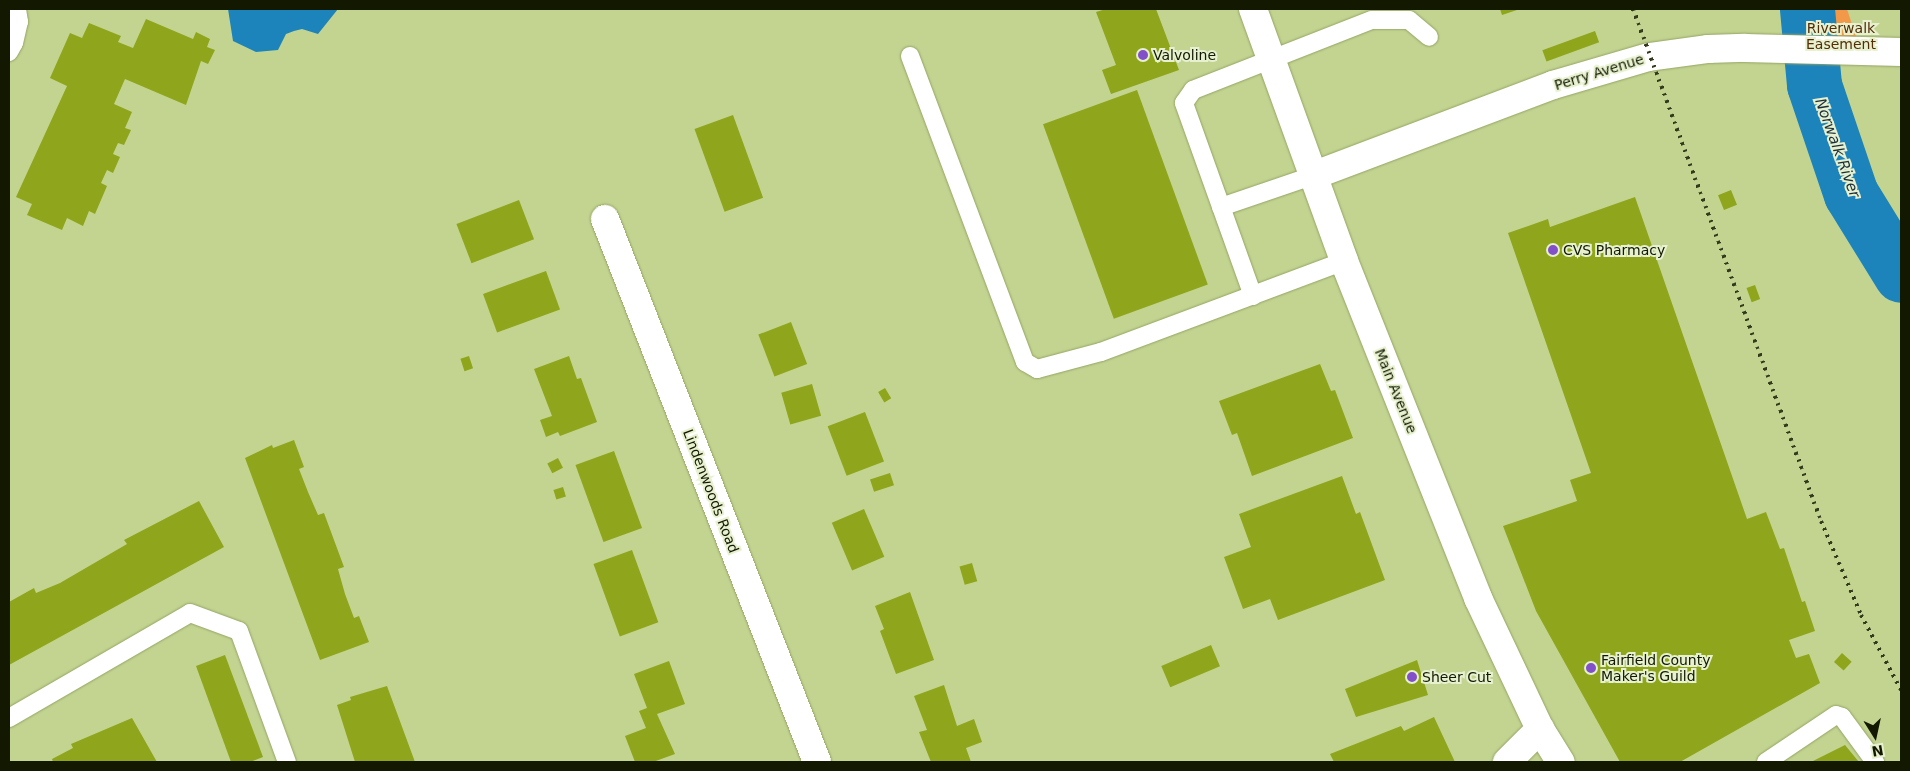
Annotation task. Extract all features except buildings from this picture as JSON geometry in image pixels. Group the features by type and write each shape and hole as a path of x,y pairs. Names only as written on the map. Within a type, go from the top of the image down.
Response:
{"street":[{"name":"Main Avenue","path":"1253,9 1344,261 1478,598 1540,729 1562,762"},
{"name":"Perry Avenue","path":"1312,176 1579,77 1649,57 1708,49 1745,48 1901,52"},
{"name":"Lindenwoods Road","path":"605,219 817,762"},
{"path":"1507,762 1540,729"}],"lane":[{"path":"9,52 14,43 19,22 17,9"},
{"path":"1253,296 1184,103 1193,90 1372,20 1409,20 1429,37"},
{"path":"910,56 1025,362 1037,369 1054,366 1253,296 1344,261"},
{"path":"1221,207 1312,176"},
{"path":"9,718 190,613 239,631 287,762"},
{"path":"1766,762 1836,715 1842,717 1875,762"}],"green space":[{"name":"Riverwalk Easement","path":"1818,9 1847,9 1865,64 1835,64"}],"water":[{"path":"228,9 338,9 318,34 302,29 294,31 286,34 278,50 256,52 233,41"}],"waterway":[{"name":"Norwalk River","path":"1807,9 1814,85 1851,194 1901,275"}],"railway":[{"path":"1633,9 1821,521 1861,615 1901,690"}],"place":[{"name":"Valvoline","path":"1143,55"},
{"name":"CVS Pharmacy","path":"1553,250"},
{"name":"Fairfield County Maker's Guild","path":"1591,668"},
{"name":"Sheer Cut","path":"1412,677"}]}
